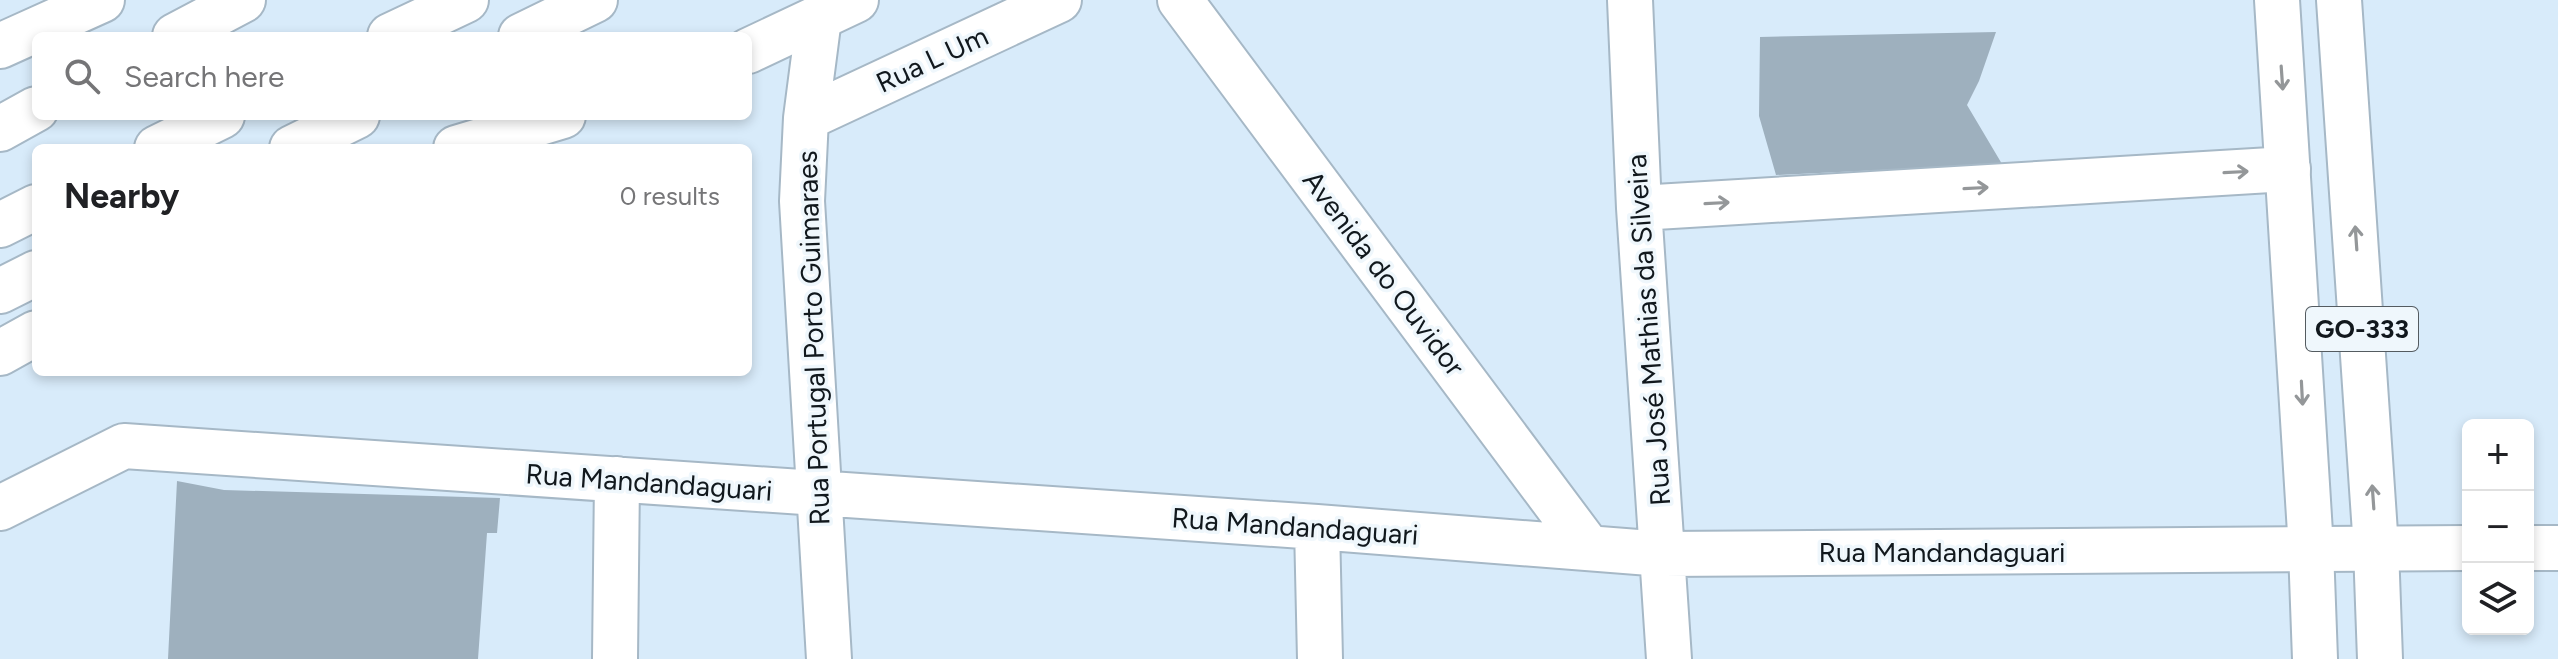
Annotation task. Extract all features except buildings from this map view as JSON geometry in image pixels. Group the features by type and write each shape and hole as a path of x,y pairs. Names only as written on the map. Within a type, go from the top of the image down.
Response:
{"main road":[{"path":"0,46 102,0"},
{"path":"183,32 243,0"},
{"path":"398,32 466,0"},
{"path":"529,32 595,0"},
{"name":"Rua L Um","path":"806,118 1059,0"},
{"name":"Avenida do Ouvidor","path":"1180,0 1588,547"},
{"name":"Rua José Mathias da Silveira","path":"1630,0 1639,208 1669,659"},
{"path":"2277,0 2315,659"},
{"name":"GO-333","path":"2339,0 2376,548 2380,659"},
{"path":"752,49 838,9"},
{"name":"Rua Portugal Porto Guimaraes","path":"829,659 802,201 806,118 838,9"},
{"path":"0,129 32,111"},
{"path":"165,144 214,120"},
{"path":"300,144 349,120"},
{"path":"469,144 550,120"},
{"path":"1639,208 2288,169"},
{"path":"0,225 32,209"},
{"path":"0,291 32,275"},
{"path":"0,353 32,335"},
{"name":"Rua Mandandaguari","path":"0,508 124,446 1317,527 1663,554 2462,548"},
{"path":"615,659 617,479"},
{"path":"1317,527 1320,659"},
{"path":"2534,548 2558,548"}]}
